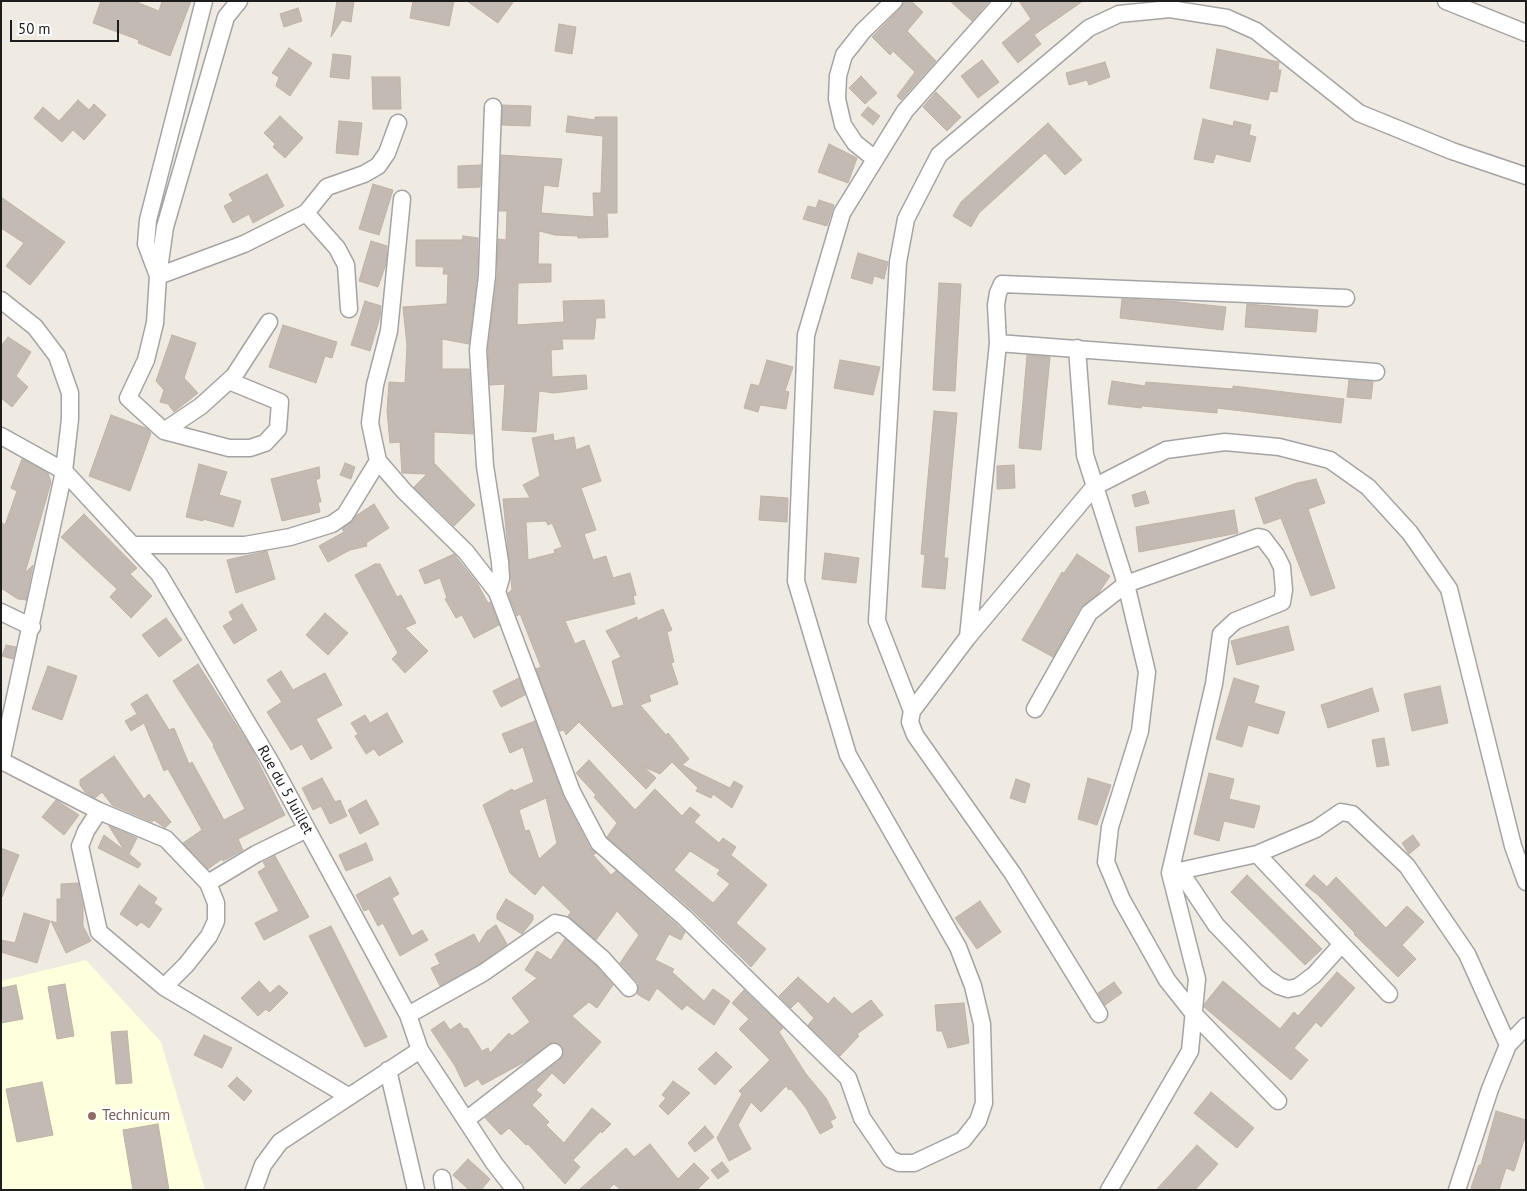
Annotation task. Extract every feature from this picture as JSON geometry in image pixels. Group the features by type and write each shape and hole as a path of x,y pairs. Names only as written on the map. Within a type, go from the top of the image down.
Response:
{"street":[{"path":"158,276 146,244 148,220 204,1"},
{"path":"229,381 280,402 278,428 265,443 250,448 229,448 164,431 128,398 146,360 155,323 158,276 165,227 226,17 240,1"},
{"path":"875,159 855,143 843,125 837,99 838,76 844,55 863,31 894,1"},
{"path":"402,199 389,331 375,385 370,423 378,461 404,491 466,552 497,592 572,792 599,843 685,918 848,1078 862,1118 890,1159 899,1164 914,1163 963,1140 978,1121 984,1103 982,1024 973,986 958,947 848,755 796,581 806,335 842,213 905,111 1003,1"},
{"path":"1446,1 1526,33"},
{"path":"912,711 878,621 898,262 906,219 939,156 1089,28 1119,14 1168,5 1227,18 1256,31 1359,113 1452,151 1526,176"},
{"path":"493,107 487,276 478,350 485,466 500,562 501,578 497,592"},
{"path":"158,276 244,244 306,213 327,187 364,174 378,166 387,153 398,123"},
{"path":"306,213 337,248 346,265 349,309"},
{"path":"968,637 998,343 996,304 1002,284 1346,298"},
{"path":"1,300 35,327 57,356 70,393 70,419 64,471 2,761 99,811 166,839 208,883 216,903 216,921 209,936 192,958 164,987"},
{"path":"164,431 200,406 234,376 269,322"},
{"path":"998,343 1376,372"},
{"path":"1077,348 1085,455 1126,584 1147,672 1140,731 1110,827 1106,862 1122,900 1167,980 1194,1014 1278,1101"},
{"name":"Rue du 5 Juillet","path":"1,436 64,471 159,574 270,761 408,1015 420,1050 515,1190"},
{"path":"1099,1014 1013,874 915,735 910,722 912,711 968,637 1094,487 1166,450 1225,442 1279,447 1330,460 1368,487 1410,532 1449,589 1513,846 1526,882"},
{"path":"132,545 245,545 290,537 332,524 345,515 378,461"},
{"path":"1035,709 1089,613 1126,584 1258,536 1263,538 1282,567 1284,590 1282,602 1235,621 1221,634 1214,684 1175,872 1197,979 1190,1050 1109,1190"},
{"path":"1,612 32,627"},
{"path":"99,811 86,831 80,846 99,932 164,987 348,1096"},
{"path":"1175,872 1257,854 1316,828 1341,812 1352,814 1407,866 1467,954 1508,1045"},
{"path":"208,883 256,854 307,829"},
{"path":"1257,854 1341,946 1389,994"},
{"path":"1175,872 1216,925 1267,978 1279,986 1288,989 1298,987 1314,975 1341,946"},
{"path":"408,1015 483,973 555,923 564,925 603,959 629,988"},
{"path":"1457,1190 1490,1089 1508,1045 1526,1026"},
{"path":"254,1190 263,1165 280,1142 420,1050"},
{"path":"466,1120 554,1052"},
{"path":"388,1070 416,1190"}],"shaded area":[{"name":"Technicum","path":"86,960 161,1042 205,1190 1,1190 1,981"}],"building":[{"path":"101,1 134,1 159,11 162,1 191,1 170,56 138,43 139,40 93,23"},
{"path":"337,1 354,1 351,22 342,20 331,37"},
{"path":"413,1 454,1 449,26 410,18"},
{"path":"467,1 514,1 498,23"},
{"path":"904,1 911,1 923,12 907,31 936,61 901,100 897,96 915,72 893,51 890,55 872,37 901,8"},
{"path":"950,1 989,1 972,21"},
{"path":"1019,1 1083,1 1034,35 1041,44 1018,63 1002,43 1031,19"},
{"path":"298,8 302,21 284,27 280,14"},
{"path":"559,24 576,27 572,54 555,51"},
{"path":"289,48 312,63 290,96 276,86 279,77 272,73"},
{"path":"1217,49 1279,62 1278,70 1281,70 1277,92 1270,91 1268,100 1210,88"},
{"path":"333,54 351,56 349,79 330,77"},
{"path":"982,60 999,82 978,98 961,76"},
{"path":"1105,62 1110,77 1089,85 1087,80 1069,85 1066,73"},
{"path":"861,76 877,93 865,104 849,88"},
{"path":"372,77 400,77 401,109 373,109"},
{"path":"936,92 961,117 947,131 923,107"},
{"path":"78,100 89,110 94,104 106,115 84,140 73,130 62,142 34,118 43,107 59,121"},
{"path":"502,105 531,106 530,126 502,125"},
{"path":"868,107 880,116 873,125 861,115"},
{"path":"280,116 303,138 285,158 273,147 275,144 264,133"},
{"path":"568,116 595,120 595,117 617,117 617,213 607,213 608,237 578,238 578,236 555,235 539,231 538,264 551,264 551,282 518,283 517,325 564,322 563,301 604,300 605,318 596,318 594,339 562,339 563,349 551,350 552,377 586,375 587,389 554,393 539,391 536,432 502,430 505,384 490,385 488,350 497,277 498,239 506,240 507,211 499,211 501,155 562,159 558,187 544,185 541,213 594,217 593,193 601,193 603,136 566,132"},
{"path":"1203,119 1233,126 1234,121 1251,125 1249,135 1256,137 1250,162 1216,154 1213,163 1194,159"},
{"path":"339,121 362,123 358,155 336,153"},
{"path":"1048,123 1082,160 1065,175 1045,153 979,213 971,227 953,216 961,202"},
{"path":"829,144 857,158 848,183 818,172"},
{"path":"481,165 480,187 458,188 458,166"},
{"path":"267,174 284,206 253,223 249,214 233,223 224,206 233,201 229,194"},
{"path":"373,184 393,190 379,235 359,229"},
{"path":"1,197 65,242 30,285 6,266 24,243 1,228"},
{"path":"819,200 834,205 827,226 803,219 808,206 816,208"},
{"path":"463,236 478,238 477,275 469,344 442,339 442,369 469,369 473,434 434,432 434,463 475,505 454,526 414,487 427,474 402,473 400,442 390,443 387,411 389,382 405,383 407,346 403,307 447,304 448,274 443,274 444,267 416,266 416,240 462,240"},
{"path":"371,241 387,246 386,264 378,287 359,281"},
{"path":"858,253 888,262 884,279 874,276 872,284 851,278"},
{"path":"939,283 961,284 955,391 933,390"},
{"path":"1122,299 1169,301 1226,307 1223,330 1120,318"},
{"path":"365,301 381,306 380,317 370,351 351,345"},
{"path":"1247,304 1318,310 1316,332 1245,327"},
{"path":"283,325 337,342 332,358 325,356 316,383 269,367"},
{"path":"172,335 196,343 184,378 198,393 174,412 168,404 160,402 164,390 156,381"},
{"path":"8,337 31,352 16,376 28,387 12,407 1,398 1,346"},
{"path":"1027,355 1050,357 1041,450 1019,448"},
{"path":"767,360 793,367 785,391 789,392 786,409 760,405 758,412 744,408 751,384 759,386"},
{"path":"840,360 880,367 873,395 834,388"},
{"path":"1349,380 1373,382 1371,399 1347,397"},
{"path":"1112,381 1145,386 1146,382 1233,389 1233,386 1344,399 1341,423 1217,408 1217,413 1108,404"},
{"path":"934,411 957,413 944,558 948,558 945,589 922,587 925,555 921,554"},
{"path":"111,415 146,428 151,433 130,491 89,476"},
{"path":"553,434 554,441 574,437 576,450 589,445 601,481 581,488 596,530 584,534 593,560 606,556 613,578 630,573 636,595 633,596 635,604 565,621 575,644 584,640 612,708 624,705 612,661 621,657 606,631 637,617 637,621 663,609 672,630 667,632 674,662 671,663 678,684 649,695 651,701 640,705 666,735 668,733 689,759 682,765 730,788 734,781 743,786 732,808 713,794 711,798 696,791 698,788 672,762 660,774 644,767 656,778 646,789 579,722 566,735 564,730 560,731 536,669 541,667 520,614 517,616 508,593 512,590 503,499 530,498 523,485 540,476 532,438","holes":["546,521 548,525 552,523 562,547 554,550 555,553 528,560 526,522"]},
{"path":"22,459 48,473 51,482 25,573 33,565 26,600 18,599 1,588 1,522 5,525 17,491 11,488"},
{"path":"345,463 355,467 351,479 340,475"},
{"path":"199,464 227,472 219,495 241,501 233,527 203,519 203,521 186,517"},
{"path":"1014,465 1015,488 997,489 997,466"},
{"path":"319,467 320,478 316,480 321,502 318,502 320,512 282,521 271,479"},
{"path":"1316,479 1325,503 1308,509 1335,588 1311,596 1281,518 1264,524 1255,498 1297,483"},
{"path":"1145,491 1149,503 1135,507 1132,495"},
{"path":"761,496 788,498 787,522 759,520"},
{"path":"374,504 389,528 366,543 367,546 350,550 328,562 319,546 344,532 342,529 357,515"},
{"path":"1234,510 1238,533 1139,552 1136,527"},
{"path":"84,514 137,568 130,574 152,596 131,618 110,597 117,589 61,537"},
{"path":"267,551 275,579 236,593 227,560"},
{"path":"825,553 859,558 856,583 822,579"},
{"path":"454,554 477,583 488,603 490,602 499,625 474,638 462,615 456,618 445,599 447,598 440,578 425,584 419,570"},
{"path":"1077,554 1110,576 1098,594 1080,608 1053,657 1022,640 1062,572 1064,573"},
{"path":"375,564 380,564 397,597 401,595 416,623 405,628 428,651 405,673 392,659 398,653 355,575"},
{"path":"242,604 257,630 234,644 223,626 233,620 229,612"},
{"path":"325,613 348,633 328,655 306,635"},
{"path":"166,618 182,640 159,657 142,635"},
{"path":"1288,626 1294,650 1237,665 1231,641"},
{"path":"6,645 16,647 13,659 2,656"},
{"path":"198,664 251,748 285,815 238,839 243,850 223,861 222,859 208,869 183,843 202,830 168,769 164,771 144,723 131,731 125,721 137,714 131,704 147,694 169,730 174,728 189,764 192,762 224,820 245,809 214,745 173,681"},
{"path":"48,666 77,676 62,720 32,709"},
{"path":"281,671 293,690 325,673 342,705 316,719 332,748 311,760 302,744 291,750 267,712 282,702 267,680"},
{"path":"519,678 525,695 501,707 493,691"},
{"path":"1234,678 1259,686 1254,703 1285,712 1278,734 1248,725 1242,747 1216,739"},
{"path":"1440,686 1448,723 1412,731 1404,694"},
{"path":"1372,688 1379,711 1328,728 1321,705"},
{"path":"387,713 403,742 379,756 374,749 366,754 355,736 358,734 351,723 365,715 370,723"},
{"path":"535,721 563,796 590,848 596,853 593,855 611,875 616,871 685,932 681,940 669,934 655,960 674,969 672,972 704,1001 713,989 730,1001 714,1025 687,1005 682,1010 657,988 649,1001 637,994 639,984 620,963 639,935 617,911 596,940 568,916 571,912 543,885 535,895 510,873 483,805 512,789 514,791 534,782 523,747 510,753 502,734","holes":["546,798 557,843 539,859 529,830 525,831 519,810"]},
{"path":"1384,738 1389,765 1377,767 1372,740"},
{"path":"114,756 144,799 149,794 171,822 165,828 154,820 152,822 112,805 102,792 95,798 85,792 80,785 80,780"},
{"path":"589,760 635,810 655,789 682,816 690,807 700,815 694,822 719,843 723,838 736,847 731,855 767,885 736,923 766,949 751,967 692,910 607,837 617,823 594,797 596,795 576,773","holes":["690,851 720,870 717,874 730,884 713,903 674,870"]},
{"path":"1209,773 1234,779 1229,799 1260,806 1254,828 1224,821 1219,841 1194,834"},
{"path":"322,778 335,802 340,800 347,816 330,824 321,806 313,810 302,788"},
{"path":"1088,778 1111,785 1097,825 1078,819"},
{"path":"1016,779 1030,784 1025,803 1010,798"},
{"path":"56,800 79,815 64,835 42,817"},
{"path":"366,800 379,824 360,834 348,810"},
{"path":"109,826 137,838 129,854 141,864 138,868 98,848 104,835 124,850"},
{"path":"1413,835 1420,845 1409,854 1402,843"},
{"path":"366,843 373,860 346,871 339,855"},
{"path":"1,848 19,855 2,897 1,897"},
{"path":"275,856 309,917 264,940 255,923 279,911 258,872 266,867 263,862"},
{"path":"1247,875 1322,949 1305,965 1231,892"},
{"path":"1314,875 1327,887 1336,877 1386,928 1407,906 1424,922 1402,945 1416,959 1398,977 1318,895 1305,885"},
{"path":"390,877 399,894 392,898 412,936 422,930 428,940 400,956 383,923 378,926 369,909 364,911 356,895"},
{"path":"78,883 83,907 83,926 91,941 66,953 51,921 57,923 57,899 61,899 61,884"},
{"path":"139,885 157,898 154,903 162,909 149,928 141,922 137,926 120,914"},
{"path":"506,899 533,915 533,920 522,934 497,919 497,914"},
{"path":"980,901 1001,932 977,949 955,918"},
{"path":"24,913 50,921 37,963 1,952 1,940 15,943"},
{"path":"496,925 507,944 478,965 440,986 431,968 440,964 435,954 474,934 479,944 487,931"},
{"path":"331,926 387,1037 365,1047 309,936"},
{"path":"565,939 596,966 613,985 597,1008 589,1002 572,1016 601,1042 564,1084 552,1073 536,1090 542,1095 532,1105 549,1122 546,1125 564,1143 592,1108 611,1124 602,1133 601,1131 573,1160 580,1167 565,1184 528,1144 526,1145 509,1128 501,1135 485,1118 560,1060 564,1051 562,1046 553,1042 548,1044 528,1060 482,1085 478,1079 465,1087 455,1066 431,1030 444,1021 450,1030 460,1023 464,1029 467,1028 482,1051 488,1048 490,1053 509,1033 512,1036 530,1022 512,998 537,978 525,970 537,951 551,960"},
{"path":"1337,972 1355,988 1321,1027 1316,1022 1294,1048 1308,1060 1291,1080 1204,1007 1205,1003 1223,981 1280,1029 1294,1012 1298,1016"},
{"path":"798,977 828,1004 834,997 852,1014 871,1000 883,1015 857,1034 859,1036 840,1056 808,1025 814,1018 798,1001 791,1008 779,996"},
{"path":"259,981 270,993 279,985 288,993 269,1012 266,1009 258,1016 241,998"},
{"path":"1114,982 1122,993 1105,1005 1098,993"},
{"path":"65,984 74,1036 57,1039 48,987"},
{"path":"16,985 23,1019 1,1023 1,988"},
{"path":"744,990 783,1028 779,1032 806,1074 826,1098 836,1118 830,1121 833,1127 820,1134 806,1108 791,1089 789,1090 786,1086 761,1112 751,1102 738,1125 751,1149 729,1161 717,1138 742,1094 739,1091 770,1060 739,1029 749,1019 732,1003"},
{"path":"964,1003 969,1043 948,1048 942,1031 937,1031 935,1005"},
{"path":"127,1031 132,1083 116,1084 111,1032"},
{"path":"204,1035 232,1048 222,1068 194,1055"},
{"path":"716,1052 732,1067 715,1085 698,1069"},
{"path":"237,1077 252,1091 244,1101 228,1086"},
{"path":"673,1081 690,1093 668,1115 659,1106 666,1098 662,1095"},
{"path":"42,1082 53,1135 17,1142 6,1089"},
{"path":"1211,1092 1254,1128 1237,1148 1194,1113"},
{"path":"1496,1111 1526,1120 1526,1141 1524,1140 1514,1171 1506,1168 1499,1190 1477,1190 1471,1188 1479,1165 1481,1165"},
{"path":"158,1124 169,1190 133,1190 123,1130"},
{"path":"705,1126 714,1137 695,1152 688,1143"},
{"path":"650,1144 678,1179 694,1163 709,1178 697,1190 621,1190 614,1184 608,1190 579,1190 626,1148 634,1157"},
{"path":"1197,1145 1218,1164 1195,1190 1156,1190"},
{"path":"468,1159 490,1179 481,1190 469,1190 453,1175"},
{"path":"722,1162 729,1171 718,1179 711,1170"}],"place":[{"name":"Technicum","path":"92,1116"}]}
